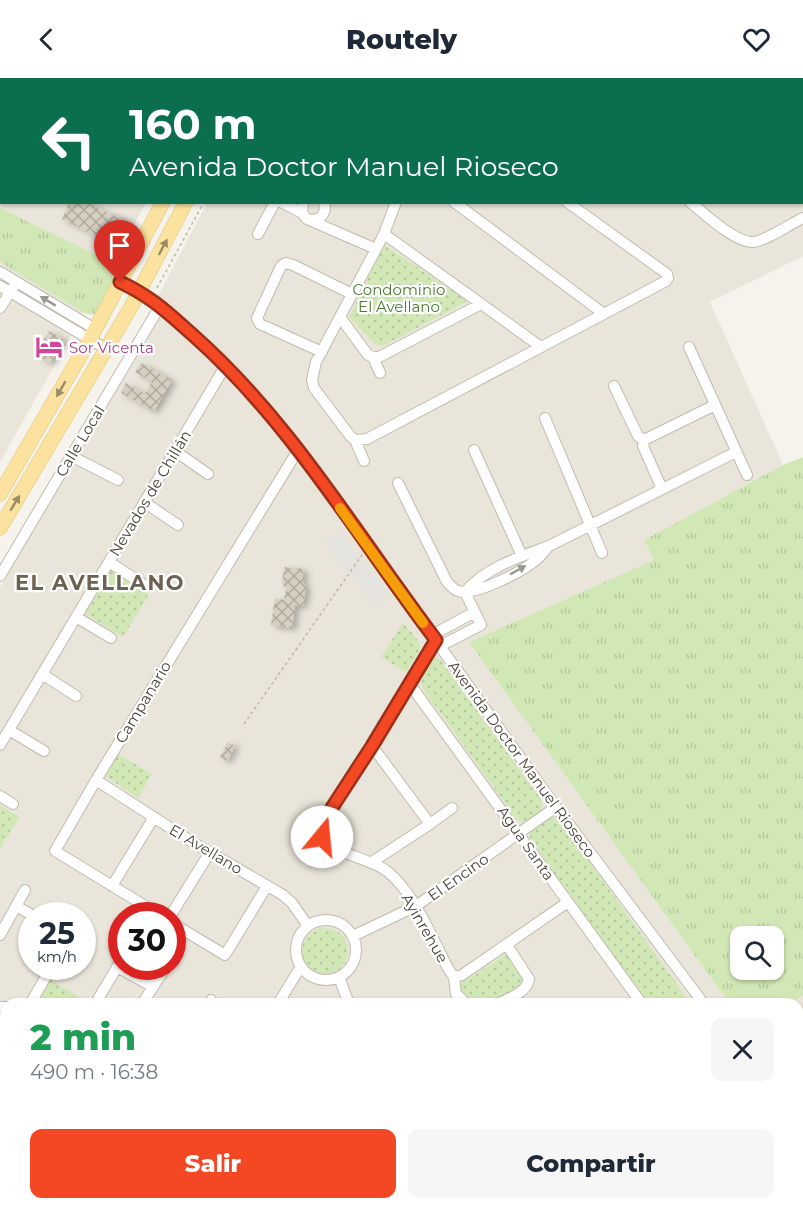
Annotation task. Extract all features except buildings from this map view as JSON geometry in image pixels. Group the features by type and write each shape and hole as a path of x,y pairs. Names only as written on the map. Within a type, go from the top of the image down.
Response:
{"main road":[{"path":"0,494 93,334 162,204"},
{"path":"0,528 106,350 185,204"},
{"path":"93,334 102,337 106,350"}],"street":[{"path":"258,234 274,204"},
{"path":"286,204 320,219 324,207"},
{"path":"395,204 384,234 313,370 314,388 351,437 356,440 367,439 666,282 667,274 570,204"},
{"path":"457,204 604,314"},
{"path":"693,204 736,237 752,242 761,240 803,218"},
{"path":"324,207 328,222 336,233"},
{"path":"305,212 336,233 376,249"},
{"path":"384,234 541,347"},
{"path":"322,352 260,324 257,318 281,266 286,263 292,265 352,294"},
{"path":"0,272 9,287 93,334"},
{"name":"Avenida Doctor Manuel Rioseco","path":"120,282 139,291 160,306 226,365 298,450 556,807 700,998"},
{"path":"0,308 9,287"},
{"path":"340,317 368,355 379,357 480,304"},
{"name":"Calle Local","path":"0,576 160,306"},
{"path":"688,347 747,475"},
{"path":"374,357 380,373"},
{"name":"Nevados de Chillán","path":"0,745 226,365"},
{"path":"614,386 638,436 644,440"},
{"path":"644,440 715,405"},
{"path":"545,418 603,553"},
{"path":"356,440 364,461"},
{"path":"644,440 644,446 662,489"},
{"name":"Campanario","path":"138,902 55,851 298,450"},
{"path":"474,450 522,556"},
{"path":"175,451 208,474"},
{"path":"465,592 476,579 522,556 549,546 735,452"},
{"path":"71,456 118,480"},
{"path":"398,483 447,582 456,591 465,592 491,586 536,560 549,546"},
{"path":"144,502 178,525"},
{"path":"109,562 143,584"},
{"path":"436,640 481,625 465,592"},
{"path":"76,617 111,638"},
{"name":"Ayinrehue","path":"436,640 321,827 322,837 328,844 372,862 386,871 416,906 454,977 462,975 568,902"},
{"path":"42,674 76,696"},
{"name":"Agua Santa","path":"409,683 638,998"},
{"path":"9,730 44,751"},
{"path":"372,746 430,824"},
{"name":"El Avellano","path":"96,780 292,903 308,926"},
{"path":"0,796 13,804"},
{"name":"El Encino","path":"353,936 416,906 556,807"},
{"path":"372,862 452,808"},
{"path":"112,886 154,817"},
{"path":"179,902 210,852"},
{"path":"186,931 225,955 267,886"},
{"path":"0,935 25,890"},
{"path":"321,920 340,923 353,936 356,955 353,964 339,977 329,980 309,975 297,959 298,938 308,926 321,920"},
{"path":"507,945 529,979 524,990 509,998"},
{"path":"282,998 301,966"},
{"path":"339,977 347,998"},
{"path":"454,977 456,994 460,998"},
{"path":"33,998 44,980"},
{"path":"99,998 109,980"},
{"path":"143,980 153,987"},
{"path":"146,998 158,980"}],"path":[{"path":"244,724 369,546"}],"shaded area":[{"path":"0,204 145,204 0,462"},
{"path":"206,204 803,204 803,256 710,302 783,465 644,540 655,560 469,642 725,998 0,998 0,587 167,306 158,296"},
{"path":"339,531 389,594 375,605 325,542"}],"green space":[{"path":"0,208 121,267 94,315 84,313 0,262"},
{"name":"Condominio El Avellano","path":"384,245 468,301 383,346 375,344 349,317"},
{"path":"803,457 803,996 799,998 725,998 469,642 654,560 644,540 783,465"},
{"path":"111,571 149,594 123,637 85,614"},
{"path":"403,623 420,646 406,672 381,657"},
{"path":"431,657 440,659 541,799 542,810 527,822 518,821 423,689 421,678"},
{"path":"118,754 152,774 138,798 107,777"},
{"path":"0,805 19,817 0,849"},
{"path":"554,816 559,819 686,998 643,998 530,838 531,831"},
{"path":"325,928 341,935 348,951 341,967 325,974 309,967 302,951 309,935"},
{"path":"505,955 508,956 523,980 523,984 503,998 464,998 456,981 468,979"},
{"path":"48,980 51,980 81,998 38,998"}],"slow traffic":[{"path":"340,508 423,623"}],"place":[{"name":"Sor Vicenta","path":"49,347"}],"district":[{"name":"EL AVELLANO","path":"100,582"}],"route":[{"path":"120,282 151,298 226,365 298,450 436,640 322,823 322,837"}]}
